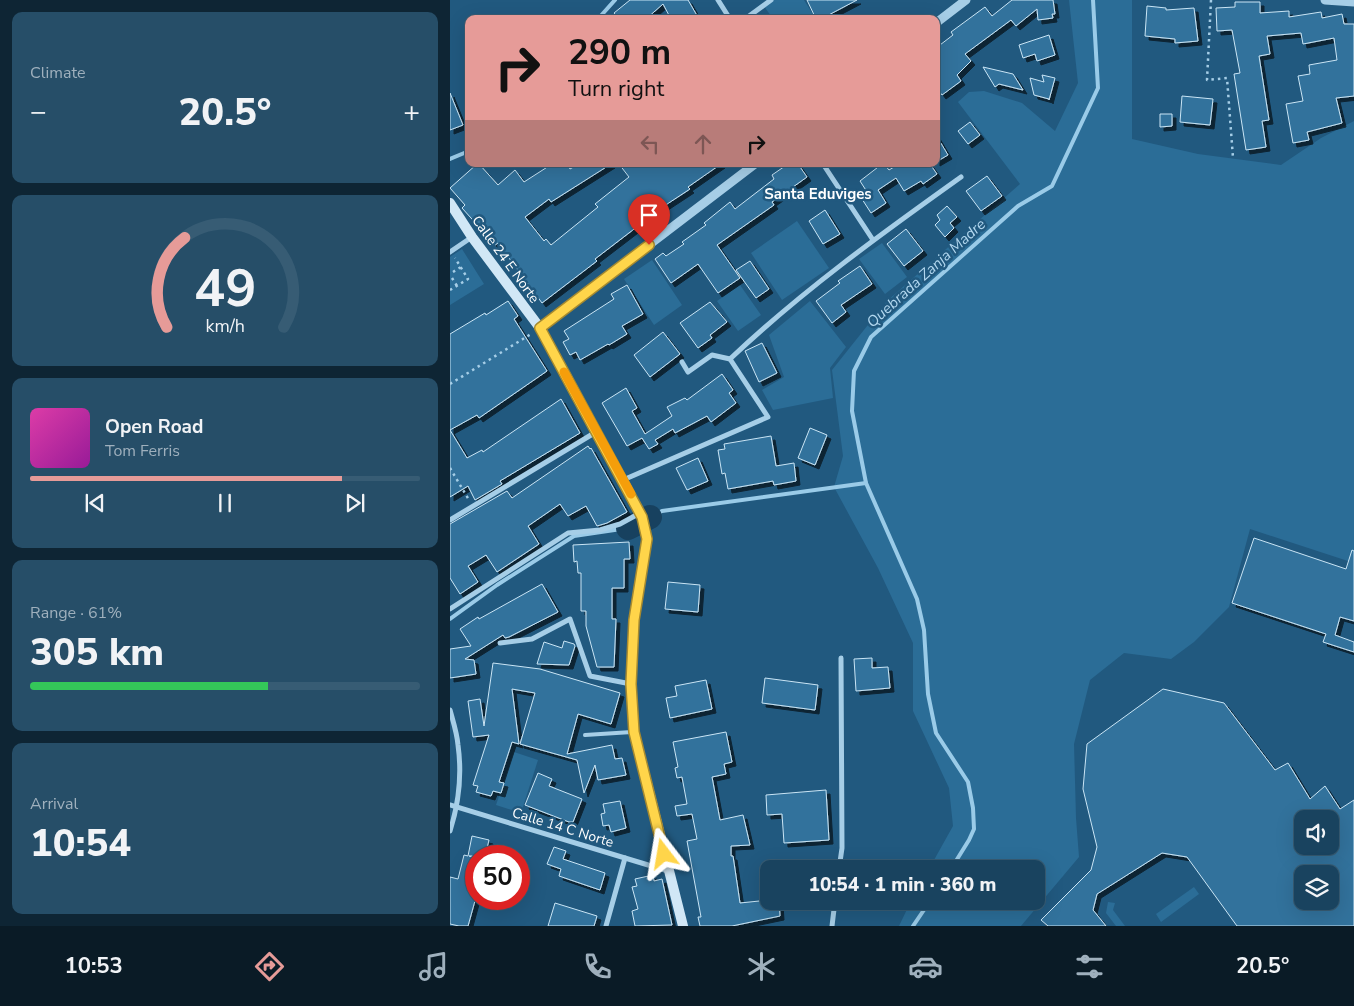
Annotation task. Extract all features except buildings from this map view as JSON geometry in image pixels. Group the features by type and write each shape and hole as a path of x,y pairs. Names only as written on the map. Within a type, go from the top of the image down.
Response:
{"main road":[{"name":"Calle 24 E Norte","path":"450,203 472,237 540,328 624,480 641,515 647,539 634,620 631,684 634,732 683,926"}],"street":[{"path":"718,0 727,15"},
{"path":"751,15 772,0"},
{"path":"940,20 966,0"},
{"path":"1325,0 1354,2"},
{"path":"540,328 751,167"},
{"path":"825,167 873,240"},
{"path":"730,359 772,320 873,240 961,177"},
{"path":"450,252 472,237"},
{"path":"624,480 768,417 730,359 712,355 688,372 682,362"},
{"path":"450,520 596,432"},
{"path":"450,609 568,532 600,530 641,515"},
{"path":"500,644 532,639 570,619 590,676 631,684"},
{"path":"840,860 842,848 841,658"},
{"path":"450,710 458,744 459,784 457,807 450,831"},
{"name":"Calle 14 C Norte","path":"450,805 669,872"},
{"path":"606,926 625,858"},
{"path":"832,926 834,910"}],"lane":[{"path":"585,735 634,732"}],"path":[{"path":"1211,0 1207,80 1227,78 1233,158"},
{"path":"450,259 454,257 468,279 450,290"},
{"path":"452,272 461,267"},
{"path":"452,278 457,286"},
{"path":"450,384 540,328"},
{"path":"450,468 472,506"}],"shaded area":[{"path":"774,0 804,0 813,15 770,15 764,6"},
{"path":"1069,0 1132,0 1132,139 1198,154 1281,165 1321,138 1354,121 1354,563 1250,529 1229,607 1194,642 1171,659 1124,653 1090,680 1074,744 1079,857 1045,897 1045,860 934,860 953,826 949,788 913,711 913,643 878,568 834,487 843,456 832,370 887,301 1020,184 958,102 969,92 984,91 1022,103 1055,131 1078,83"},
{"path":"797,221 829,268 782,300 751,253"},
{"path":"882,243 907,277 885,294 859,259"},
{"path":"462,249 484,284 450,305 450,257"},
{"path":"652,260 682,305 654,325 624,279"},
{"path":"740,285 761,315 738,331 717,301"},
{"path":"810,301 846,347 830,368 833,398 773,410 762,390 784,377 769,335"},
{"path":"514,752 538,760 521,813 496,805"},
{"path":"1194,887 1199,894 1161,922 1156,914"},
{"path":"1108,902 1115,903 1113,910 1125,926 1116,926 1106,913"},
{"path":"907,910 1034,910 1021,926 899,926"}],"waterway":[{"path":"602,15 615,0"},
{"name":"Quebrada Zanja Madre","path":"957,860 974,829 973,808 968,782 936,733 928,694 924,630 917,599 866,483 852,411 854,371 871,337 1018,206 1052,186 1098,88 1093,0"},
{"path":"450,159 465,153"},
{"path":"650,517 662,511 866,483"},
{"path":"628,528 650,517"},
{"path":"450,619 497,585 574,536 628,528"},
{"name":"Quebrada Zanja Madre","path":"913,926 924,910"}],"slow traffic":[{"path":"564,372 631,494"}],"district":[{"name":"Santa Eduviges","path":"818,194"}],"route":[{"path":"649,245 540,328 624,480 642,517 647,539 634,620 631,684 634,732 664,854"}]}
